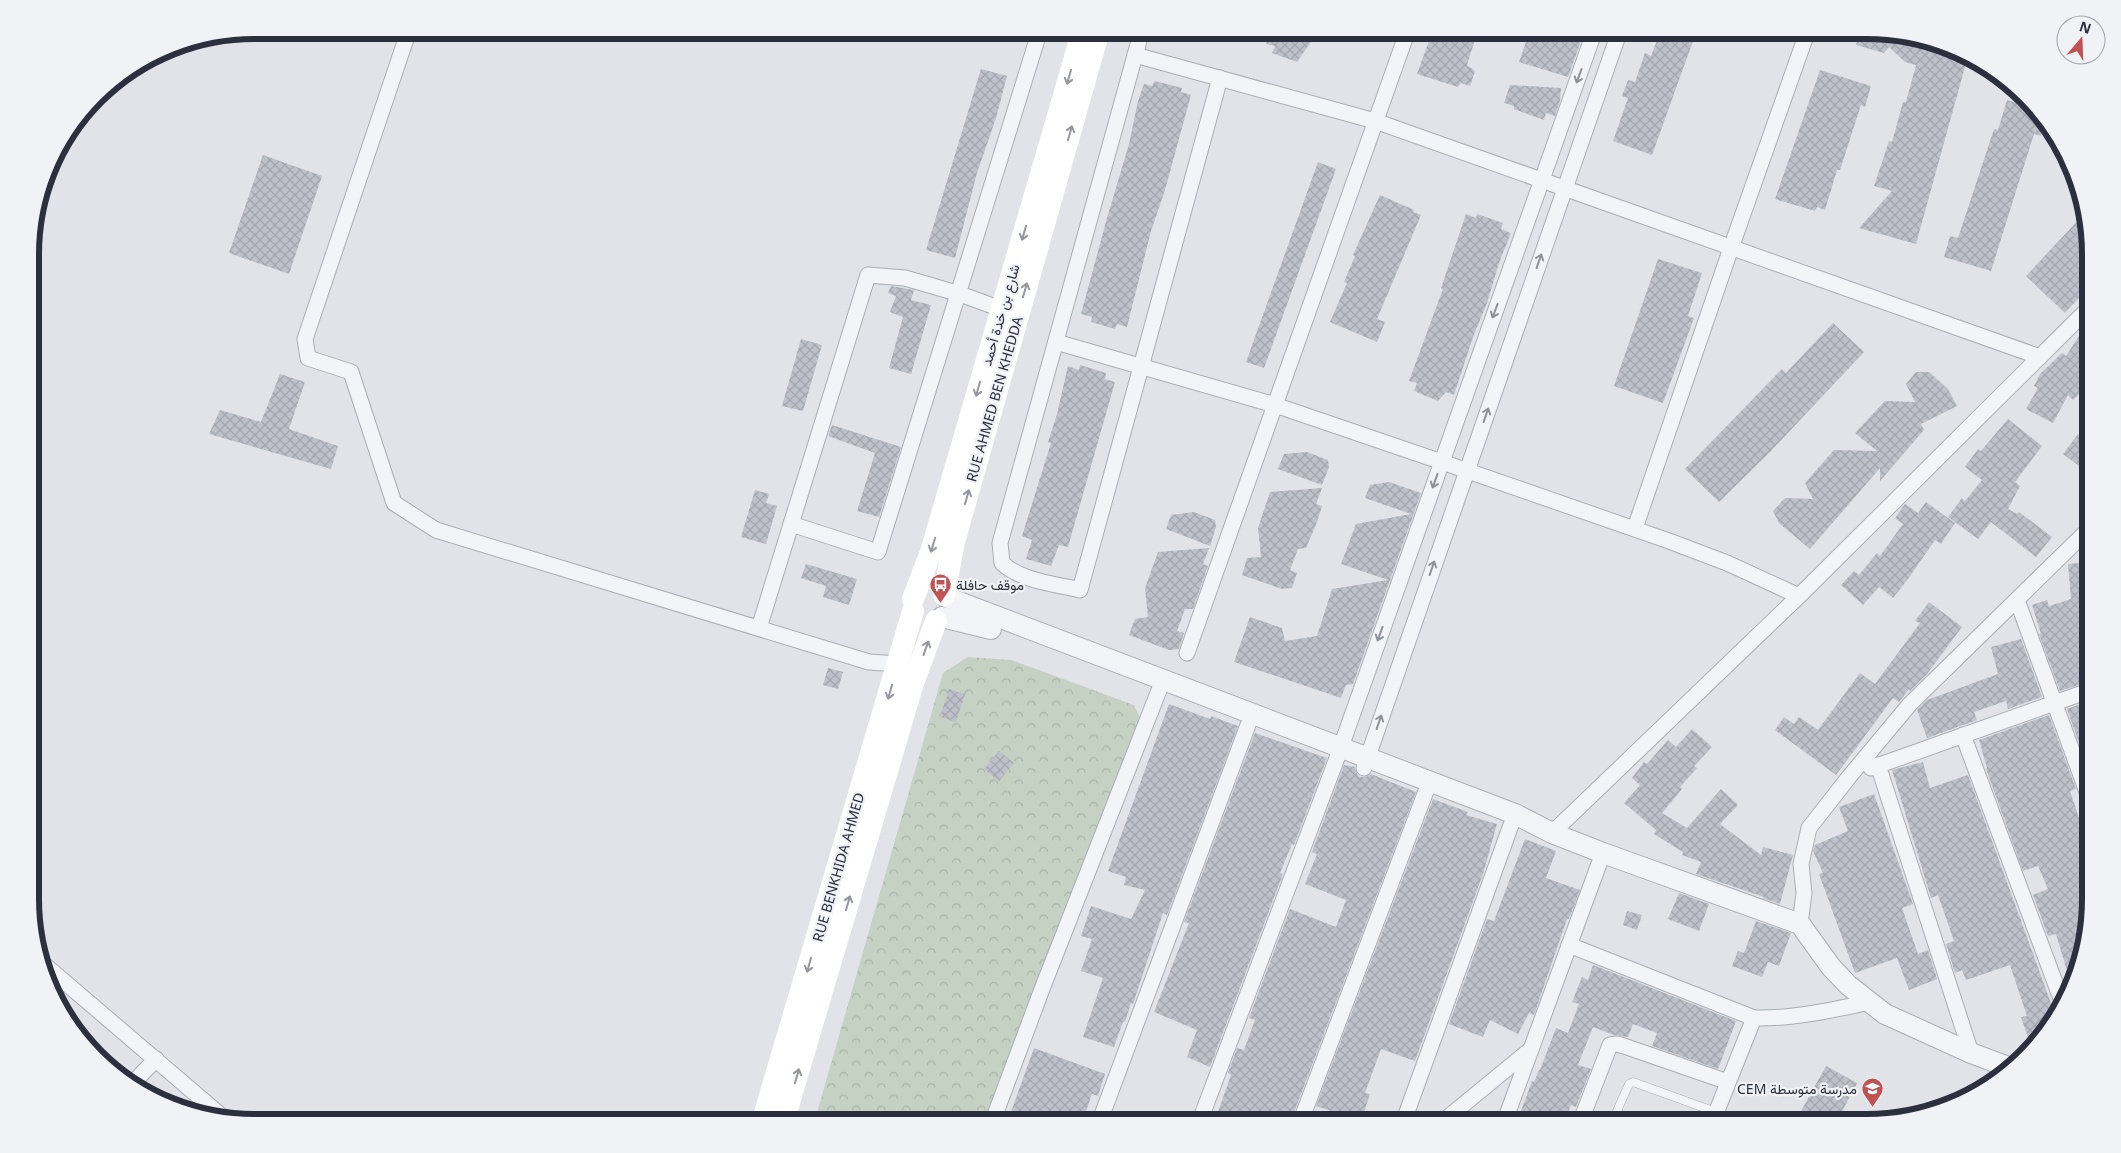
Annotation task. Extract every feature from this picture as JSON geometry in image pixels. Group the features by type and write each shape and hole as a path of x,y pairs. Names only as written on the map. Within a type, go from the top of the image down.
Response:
{"main road":[{"name":"شارع بن خدة أحمد","path":"913,605 931,552 1079,39"},
{"name":"RUE AHMED BEN KHEDDA","path":"786,1114 913,683 942,608 954,542 1096,39"},
{"path":"924,588 936,588 942,608 925,622 916,616 913,605 915,594 924,588"},
{"name":"RUE BENKHIDA AHMED","path":"765,1114 898,664 913,605"}],"street":[{"path":"406,39 305,339 308,358 351,372 394,503 436,530 869,662 898,664"},
{"path":"791,524 878,552 960,294 1037,39"},
{"path":"1140,39 1000,543 1002,564 1010,570 1036,580 1080,590 1220,78"},
{"path":"1187,653 1405,39"},
{"path":"1202,1114 1338,752 1592,39"},
{"path":"1365,762 1617,39"},
{"path":"1635,528 1805,39"},
{"path":"1136,55 1375,121 2040,357"},
{"path":"759,628 868,275 905,278 960,294 1001,309"},
{"path":"1552,833 1799,596 2082,314"},
{"path":"1056,342 1275,405 1466,470 1635,528 1727,564 1799,596"},
{"path":"1800,924 1804,892 1801,864 1810,828 1848,777 1910,704 2082,539"},
{"path":"2017,600 2082,781"},
{"path":"942,608 990,629 1160,686 1365,762 1417,784 1800,924 1831,967 1848,985 1885,1014 1971,1053 2004,1065"},
{"path":"1160,686 1248,725 1338,752"},
{"path":"995,1114 1160,686"},
{"path":"1848,777 2082,693"},
{"path":"1102,1114 1248,725"},
{"path":"1963,735 2060,995"},
{"path":"1878,765 1971,1053"},
{"path":"1303,1114 1417,784"},
{"path":"1406,1114 1514,818"},
{"path":"1507,1114 1603,853"},
{"path":"1570,945 1754,1018 1780,1018 1820,1013 1870,1002"},
{"path":"51,970 215,1110"},
{"path":"1715,1114 1754,1018"},
{"path":"1583,1114 1610,1045 1624,1046 1728,1082"},
{"path":"1452,1114 1532,1047"},
{"path":"136,1079 156,1059"}],"lane":[{"path":"1620,1114 1617,1111 1629,1084 1633,1082 1707,1114"}],"green space":[{"path":"968,657 1011,660 1134,705 1141,719 995,1114 817,1114 943,673"}],"building":[{"path":"1268,39 1308,39 1308,41 1311,42 1297,62 1272,53 1275,46 1266,44"},
{"path":"1430,39 1475,39 1467,65 1475,71 1470,86 1461,83 1458,87 1417,74"},
{"path":"1527,39 1582,39 1568,77 1519,62"},
{"path":"1658,39 1694,39 1652,155 1613,141 1628,98 1622,96 1628,80 1635,82 1645,53 1651,56"},
{"path":"1858,39 1881,39 1909,43 1936,50 1966,63 1916,244 1859,228 1892,191 1874,186 1889,141 1892,142 1903,102 1906,102 1916,65 1905,62 1889,47 1884,53 1856,45"},
{"path":"981,69 1007,76 996,118 977,173 955,258 926,250"},
{"path":"1820,70 1871,86 1865,107 1861,105 1840,170 1837,170 1825,210 1817,207 1815,211 1775,199"},
{"path":"1155,81 1182,88 1181,92 1191,95 1165,190 1151,231 1127,327 1117,324 1115,329 1091,322 1092,317 1081,314 1129,144 1138,101 1144,84 1152,86"},
{"path":"1510,85 1561,88 1560,101 1555,116 1546,113 1544,120 1514,109 1514,106 1504,103"},
{"path":"2016,98 2043,130 2041,136 2034,134 1991,271 1944,257 1950,236 1958,238 1994,129 1998,130 2007,100 2014,102"},
{"path":"263,155 322,176 289,274 229,253"},
{"path":"1318,162 1336,169 1264,368 1246,362"},
{"path":"1380,195 1421,215 1377,319 1385,322 1377,342 1330,322 1347,283 1344,282 1355,256 1353,255"},
{"path":"1466,214 1476,218 1477,214 1503,223 1501,229 1511,233 1454,395 1446,392 1438,401 1414,391 1417,383 1409,381 1443,289 1441,288"},
{"path":"2079,219 2082,240 2082,295 2065,313 2026,276"},
{"path":"1658,259 1702,273 1688,316 1694,318 1663,403 1614,386"},
{"path":"891,286 914,290 911,300 931,305 911,374 889,368 903,317 890,312 896,296 888,293"},
{"path":"1833,323 1864,352 1769,453 1719,502 1685,469 1782,369 1786,373"},
{"path":"2079,336 2082,338 2082,391 2073,400 2068,395 2053,423 2026,409 2038,388 2034,386 2040,374 2062,353 2066,356"},
{"path":"801,339 822,345 803,411 782,406"},
{"path":"1080,365 1106,373 1105,379 1115,382 1068,547 1059,545 1051,566 1026,559 1032,540 1022,536 1051,443 1048,442 1057,414 1068,366 1079,370"},
{"path":"1916,372 1929,372 1948,389 1957,406 1921,424 1924,430 1880,481 1880,468 1810,549 1779,523 1773,511 1785,498 1813,499 1805,483 1834,450 1877,451 1855,433 1885,401 1915,402 1906,384"},
{"path":"280,374 305,382 289,429 338,446 331,469 209,434 220,410 261,422"},
{"path":"2008,419 2042,446 2015,482 2020,486 2008,509 2017,514 2019,512 2052,537 2036,557 1991,522 1978,539 1948,517 1962,498 1965,501 1982,480 1965,467 1978,449 1981,451"},
{"path":"832,425 901,447 879,517 857,511 875,453 828,436"},
{"path":"2078,434 2082,437 2082,468 2063,454"},
{"path":"1307,452 1328,460 1329,467 1322,485 1278,469 1284,454"},
{"path":"1389,482 1421,493 1353,684 1346,685 1341,698 1234,662 1250,617 1282,628 1285,641 1317,636 1332,589 1388,580 1341,564 1356,524 1411,514 1365,498 1370,485"},
{"path":"1322,488 1316,504 1322,506 1317,522 1306,548 1298,549 1290,570 1297,573 1292,588 1282,589 1242,575 1247,558 1261,557 1258,528 1270,492"},
{"path":"755,490 769,494 766,503 777,506 766,544 741,537"},
{"path":"1926,502 1955,523 1941,544 1935,540 1893,598 1879,587 1863,605 1841,585 1854,571 1859,575 1877,553 1880,556 1903,524 1895,518 1905,504 1918,513"},
{"path":"1194,512 1215,520 1216,527 1210,546 1166,529 1171,515"},
{"path":"1209,548 1203,564 1208,566 1193,609 1185,609 1177,631 1184,633 1179,649 1169,650 1129,635 1135,619 1148,617 1145,588 1158,552"},
{"path":"2082,563 2082,684 2060,691 2039,634 2041,634 2032,605 2047,600 2049,606 2071,599 2068,564"},
{"path":"806,564 857,579 849,605 823,597 826,586 801,578"},
{"path":"1929,602 1962,627 1927,674 1910,691 1909,689 1899,702 1893,698 1836,775 1775,730 1784,717 1794,724 1799,717 1818,730 1860,673 1875,684 1920,623 1915,621"},
{"path":"2021,639 2042,697 2008,709 2006,701 1974,712 1977,720 1927,738 1917,710 1927,700 1998,674 1991,647"},
{"path":"828,668 843,672 838,689 823,685"},
{"path":"949,689 965,694 956,722 940,717"},
{"path":"2082,703 2082,751 2067,709"},
{"path":"1169,704 1210,719 1211,716 1238,726 1167,915 1163,913 1133,1004 1131,1003 1114,1047 1083,1037 1103,978 1081,971 1092,939 1081,936 1091,906 1131,919 1145,890 1124,885 1126,877 1108,871"},
{"path":"2049,715 2076,789 2070,791 2080,821 2082,821 2082,913 2075,955 2068,975 2056,934 2048,936 2033,895 2048,889 2038,866 2023,871 1986,769 1979,740"},
{"path":"1692,729 1712,747 1694,766 1697,768 1680,787 1682,789 1662,813 1687,828 1721,789 1738,805 1720,824 1761,855 1763,847 1793,855 1780,904 1696,874 1701,862 1682,855 1683,852 1654,834 1656,830 1624,803 1640,785 1632,778 1644,762 1647,764 1668,740 1676,747"},
{"path":"1255,733 1327,758 1294,845 1292,844 1280,873 1283,874 1210,1067 1187,1057 1197,1030 1154,1012 1189,923 1184,922"},
{"path":"999,751 1014,763 999,781 984,769"},
{"path":"1923,762 1930,788 1968,775 2053,1008 2029,1041 2021,1017 2027,1016 2010,965 1966,980 1962,970 1955,973 1946,944 1954,941 1938,895 1931,898 1892,770"},
{"path":"1344,765 1355,767 1360,777 1366,777 1371,774 1416,792 1293,1114 1217,1114 1231,1075 1228,1073 1237,1048 1244,1050 1255,1020 1249,1018 1290,909 1336,927 1346,900 1305,884 1317,854 1312,852"},
{"path":"1874,794 1913,904 1902,908 1918,954 1928,950 1937,979 1909,990 1897,958 1855,973 1819,874 1823,873 1813,851 1815,845 1848,831 1839,807"},
{"path":"1433,799 1468,812 1466,815 1497,824 1483,874 1415,1061 1381,1049 1365,1093 1370,1094 1363,1114 1340,1114 1316,1106"},
{"path":"1525,839 1556,851 1546,878 1580,890 1569,919 1567,919 1534,1015 1529,1013 1518,1034 1490,1020 1483,1037 1449,1024 1487,919 1494,921"},
{"path":"1679,893 1709,904 1699,931 1668,919"},
{"path":"1627,911 1642,915 1637,930 1623,925"},
{"path":"1756,921 1791,933 1779,966 1768,962 1762,977 1732,966 1738,951 1744,953"},
{"path":"1593,965 1736,1021 1718,1069 1652,1046 1657,1033 1633,1024 1628,1037 1614,1035 1593,1027 1578,1065 1591,1069 1576,1107 1571,1105 1568,1114 1528,1114 1521,1111 1532,1081 1534,1082 1540,1070 1556,1028 1568,1033 1579,1004 1572,1002 1582,977 1588,980"},
{"path":"1034,1048 1105,1074 1098,1096 1092,1094 1085,1114 1010,1114"},
{"path":"1826,1066 1857,1083 1841,1114 1800,1113"}],"place":[{"name":"موقف حافلة","path":"940,603"},
{"name":"CEM مدرسة متوسطة","path":"1873,1107"}]}
